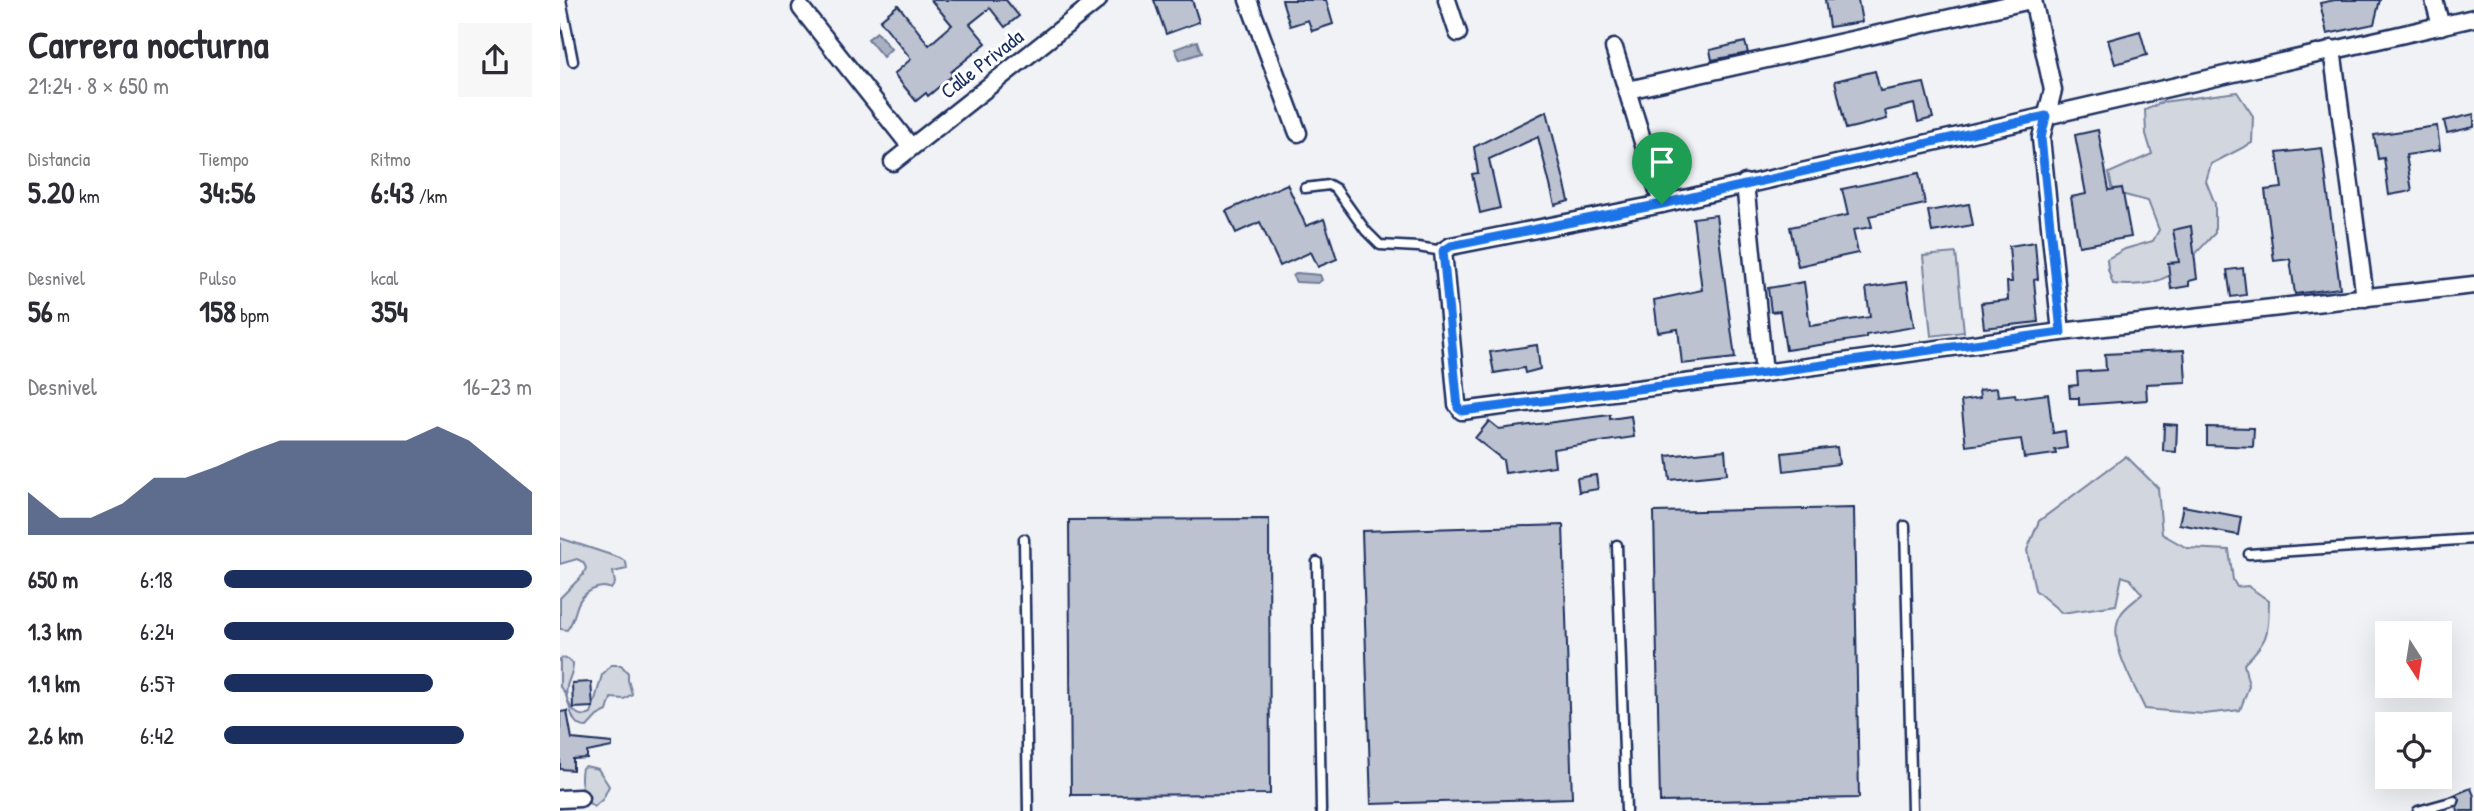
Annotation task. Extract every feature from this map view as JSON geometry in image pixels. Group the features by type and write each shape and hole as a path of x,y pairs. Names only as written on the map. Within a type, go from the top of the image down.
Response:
{"street":[{"name":"Calle Privada","path":"892,162 1098,0"},
{"path":"1248,0 1298,133"},
{"path":"1447,0 1458,33"},
{"path":"1629,90 2032,0 2053,90 2041,138 2061,332"},
{"path":"2434,0 2441,26"},
{"path":"801,8 911,147"},
{"path":"2474,19 2332,49 1662,204 1451,246 1443,251 1459,410 1764,373 2061,332 2474,285"},
{"path":"1615,48 1662,204"},
{"path":"2332,49 2365,298"},
{"path":"1745,183 1764,373"},
{"path":"560,799 580,798"}],"lane":[{"path":"561,0 573,61"},
{"path":"1305,188 1329,185 1336,189 1366,231 1380,245 1443,251"},
{"path":"1905,526 1912,811"},
{"path":"2249,554 2474,539"},
{"path":"1024,540 1028,811"},
{"path":"1617,545 1626,811"},
{"path":"1317,562 1321,811"},
{"path":"2418,811 2454,801"}],"shaded area":[{"path":"2237,92 2253,116 2252,143 2211,164 2206,181 2215,204 2215,233 2182,267 2160,280 2147,284 2113,284 2107,259 2125,249 2153,241 2159,230 2148,201 2117,193 2112,187 2109,173 2152,154 2146,134 2145,110 2162,102"},
{"path":"1956,253 1964,332 1931,336 1923,256"},
{"path":"2126,456 2158,488 2162,534 2187,548 2229,550 2233,580 2237,587 2248,586 2269,601 2266,636 2244,664 2249,686 2240,710 2204,714 2145,709 2128,675 2116,636 2121,614 2142,594 2130,579 2122,576 2116,605 2062,613 2035,590 2027,550 2039,521"},
{"path":"560,538 620,558 626,562 627,569 613,572 615,583 611,589 597,588 584,596 567,630 560,629 560,598 583,575 586,568 583,562 577,559 560,564"},
{"path":"560,659 568,659 573,664 567,697 560,687"},
{"path":"611,665 621,665 628,673 632,694 624,699 611,698 607,711 597,716 587,727 580,726 573,717 568,701 580,715 591,714 602,675"},
{"path":"585,766 598,769 609,786 603,799 594,807 583,790 581,773"}],"water":[{"path":"877,32 891,49 883,57 868,39"},
{"path":"1197,41 1201,53 1180,60 1175,49"},
{"path":"1297,273 1320,275 1322,280 1318,283 1296,282 1293,276"}],"building":[{"path":"931,0 1006,0 1019,16 1005,27 990,8 970,24 986,43 951,72 953,75 928,96 926,93 916,101 894,74 911,59 880,20 898,5 929,45 952,25"},
{"path":"1154,0 1192,0 1199,22 1166,34"},
{"path":"1282,0 1326,0 1333,24 1312,31 1308,20 1290,26"},
{"path":"1825,0 1858,0 1862,22 1829,27"},
{"path":"2335,0 2380,0 2374,24 2327,34 2320,3"},
{"path":"2140,31 2147,55 2115,64 2108,40"},
{"path":"1745,42 1748,53 1712,60 1710,50"},
{"path":"1875,71 1880,91 1924,83 1933,118 1918,122 1914,104 1885,111 1887,119 1846,129 1835,81"},
{"path":"1547,111 1569,201 1555,205 1538,137 1489,159 1500,208 1480,213 1472,174 1478,173 1474,147"},
{"path":"2474,114 2474,127 2447,133 2444,121"},
{"path":"2437,126 2440,150 2406,155 2412,191 2389,195 2384,158 2378,159 2374,135"},
{"path":"2098,130 2109,190 2122,188 2131,237 2079,246 2071,197 2086,194 2075,135"},
{"path":"2322,148 2340,288 2295,294 2290,259 2274,261 2265,190 2282,188 2277,153"},
{"path":"1919,173 1925,204 1869,216 1872,227 1853,230 1858,253 1798,266 1790,227 1848,215 1842,189"},
{"path":"1287,184 1306,226 1324,219 1337,259 1318,267 1311,252 1280,266 1260,222 1236,233 1226,211"},
{"path":"1969,204 1973,225 1932,232 1928,211"},
{"path":"1716,215 1735,358 1682,364 1678,329 1658,332 1654,300 1702,290 1693,218"},
{"path":"2191,226 2197,279 2189,281 2189,286 2171,289 2168,263 2179,262 2173,230"},
{"path":"2035,242 2038,279 2034,280 2038,322 1984,328 1981,303 2008,300 2007,282 2012,282 2009,246"},
{"path":"2243,268 2246,295 2231,297 2227,270"},
{"path":"1804,282 1810,326 1870,317 1866,288 1907,282 1914,327 1866,335 1866,338 1786,350 1780,311 1771,312 1768,288"},
{"path":"1537,345 1540,369 1525,373 1524,368 1494,373 1490,352"},
{"path":"2184,350 2186,382 2146,384 2147,400 2079,405 2079,398 2070,398 2069,386 2078,385 2077,372 2106,370 2105,354"},
{"path":"1997,388 1998,396 2015,394 2016,398 2048,394 2053,433 2065,431 2067,448 2055,450 2056,454 2024,458 2021,439 1966,446 1961,401 1980,398 1979,390"},
{"path":"1610,415 1610,419 1631,416 1634,437 1553,449 1555,466 1505,473 1503,460 1475,438 1489,421 1499,429"},
{"path":"2164,424 2177,425 2176,452 2163,451"},
{"path":"2207,427 2254,428 2253,447 2207,445"},
{"path":"1837,447 1839,464 1784,471 1782,453"},
{"path":"1725,450 1727,474 1670,480 1667,456"},
{"path":"1596,475 1598,489 1579,492 1577,478"},
{"path":"2183,506 2241,517 2238,535 2179,524"},
{"path":"1854,508 1859,798 1660,802 1654,512"},
{"path":"1269,519 1270,794 1071,795 1069,520"},
{"path":"1563,525 1572,798 1371,804 1362,531"},
{"path":"591,682 593,707 573,708 572,683"},
{"path":"567,711 572,739 612,743 612,747 587,752 587,758 573,759 573,770 560,769 560,712"},
{"path":"2471,788 2474,811 2458,811 2460,800 2454,795"}],"route":[{"path":"2046,116 2041,138 2061,332 1764,373 1459,410 1443,251 1451,246 1662,204 2046,116"}]}
